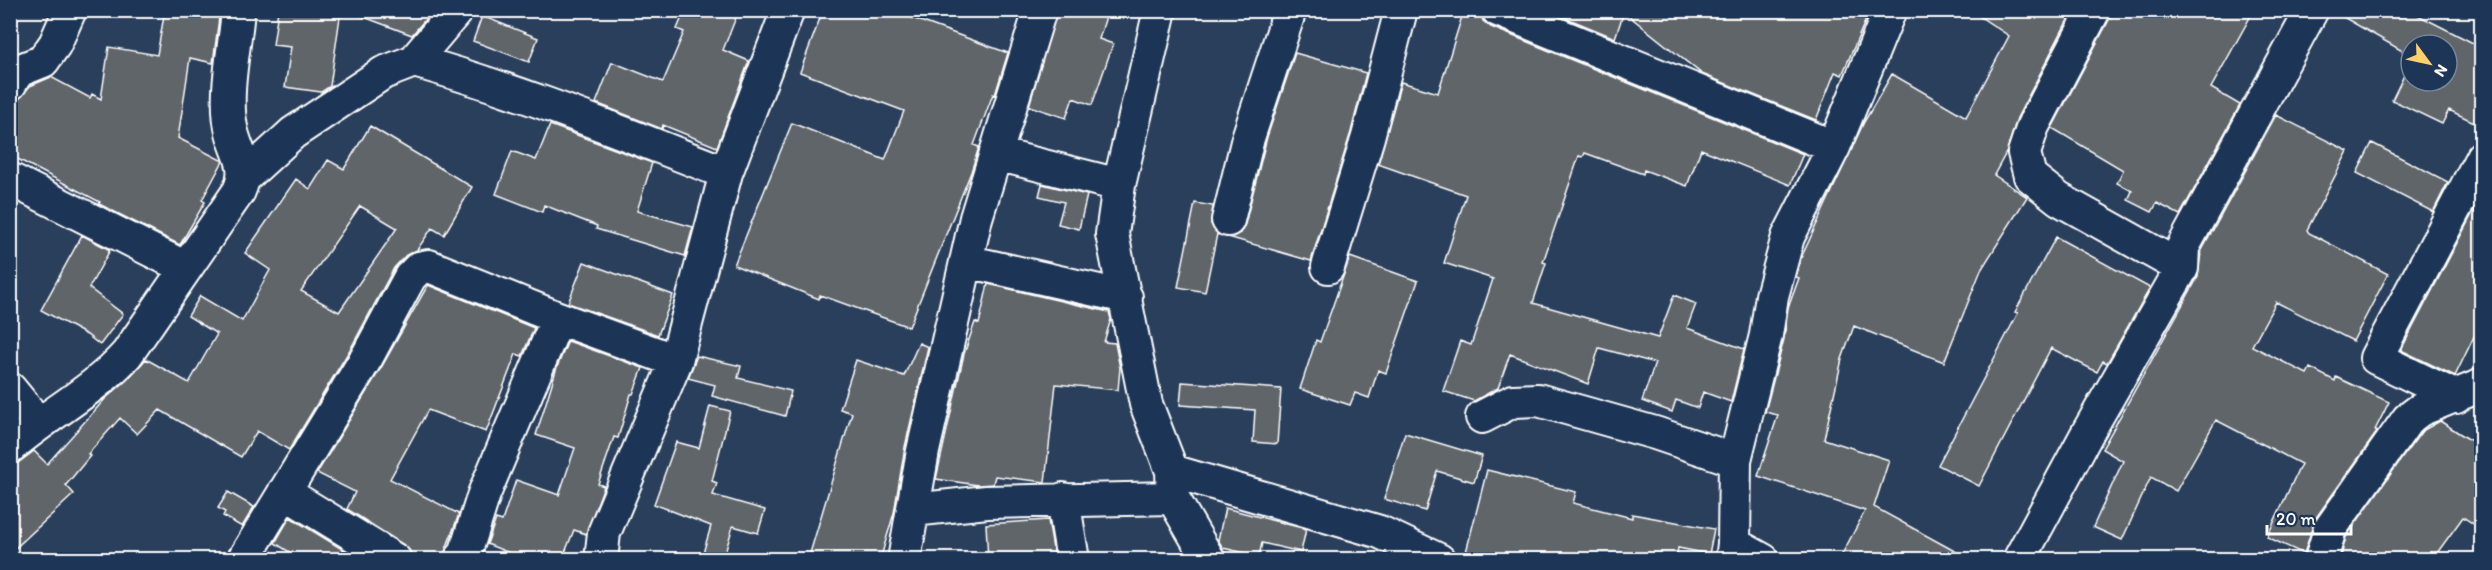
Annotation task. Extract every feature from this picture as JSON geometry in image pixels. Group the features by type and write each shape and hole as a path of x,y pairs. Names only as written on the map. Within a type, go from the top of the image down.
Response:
{"street":[{"path":"10,84 18,71 43,61 55,44 70,10"},
{"path":"238,10 229,104 232,131 246,176"},
{"path":"10,447 38,423 109,374 127,354 239,191 246,176 302,127 383,73 414,61 457,10"},
{"path":"601,560 604,533 676,361 726,173 788,10"},
{"path":"904,560 923,451 976,218 1040,10"},
{"path":"1160,10 1119,185 1112,234 1146,404 1172,484 1209,560"},
{"path":"1228,220 1248,138 1290,10"},
{"path":"1328,267 1368,137 1401,10"},
{"path":"1763,560 1733,552 1735,460 1766,335 1772,296 1788,237 1834,147 1890,10"},
{"path":"2094,10 2033,126 2024,153 2030,176 2059,199 2182,268"},
{"path":"2019,560 2088,432 2182,268 2183,247 2311,11"},
{"path":"1515,14 1834,147"},
{"path":"414,61 467,76 552,106 726,173"},
{"path":"996,154 1119,185"},
{"path":"2469,391 2376,358 2481,157"},
{"path":"10,179 186,268"},
{"path":"966,261 1126,297"},
{"path":"243,560 368,357 410,277 419,268 429,266 558,318 676,361"},
{"path":"460,560 465,554 484,494 558,318"},
{"path":"10,389 38,423"},
{"path":"2321,560 2330,529 2399,430 2420,410 2469,391"},
{"path":"1482,417 1514,400 1538,400 1655,433 1735,460"},
{"path":"913,510 987,502 1063,499 1172,484 1380,532 1439,560"},
{"path":"284,492 395,560"},
{"path":"1063,499 1073,560"}],"building":[{"path":"165,10 220,10 213,63 190,58 178,138 223,161 202,200 205,202 180,245 10,155 10,113 30,86 51,77 90,98 92,94 101,99 109,47 157,55"},
{"path":"278,10 341,10 330,86 321,92 285,87 291,47 273,45"},
{"path":"353,10 433,10 412,35 353,13"},
{"path":"685,10 739,10 723,50 749,61 717,147 663,125 662,129 596,103 612,62 663,82 684,32 677,29"},
{"path":"823,10 899,10 913,16 912,18 1008,53 995,95 993,94 974,145 979,147 971,172 909,327 820,295 819,299 734,265 792,123 885,160 904,111 800,72"},
{"path":"1057,10 1108,10 1099,39 1113,44 1092,105 1073,98 1066,118 1029,106"},
{"path":"1464,10 1480,10 1483,21 1491,27 1803,154 1790,185 1701,149 1687,186 1644,170 1643,174 1585,153 1583,157 1579,156 1543,262 1546,263 1533,303 1658,338 1674,295 1696,304 1687,328 1744,349 1731,402 1703,392 1698,408 1676,400 1672,412 1642,401 1655,363 1599,348 1588,384 1510,354 1498,388 1474,401 1443,391 1460,341 1471,345 1493,279 1444,263 1466,195 1378,164 1401,82 1438,93"},
{"path":"1547,10 1870,10 1842,75 1835,72 1816,120 1702,74 1624,12 1615,38"},
{"path":"1970,10 2073,10 2017,118 2007,151 1994,175 2027,197 1981,270 1944,362 1854,326 1842,359 1824,439 1889,460 1874,507 1971,560 1839,560 1865,511 1758,476 1778,415 1765,412 1784,339 1788,308 1799,278 1796,277 1801,258 1864,122 1892,74 1966,117 2009,36"},
{"path":"2112,10 2254,10 2211,88 2240,105 2180,215 2157,203 2152,212 2128,200 2132,191 2117,183 2123,170 2052,128 2110,18"},
{"path":"2331,10 2408,10 2453,33 2399,33 2399,49"},
{"path":"482,16 538,38 529,62 473,41"},
{"path":"2459,36 2481,47 2481,106 2474,122 2449,110 2442,124 2392,100 2399,86 2399,93 2459,93"},
{"path":"1295,53 1366,73 1351,132 1311,261 1228,237 1241,233 1245,224 1267,137"},
{"path":"2276,115 2348,151 2307,230 2309,233 2388,274 2353,341 2276,302 2252,346 2307,374 2310,368 2335,381 2336,377 2389,402 2375,430 2377,432 2315,519 2304,554 2267,537 2301,464 2216,420 2176,491 2151,477 2122,540 2093,527 2123,461 2102,449 2198,277 2201,252"},
{"path":"550,125 652,163 637,211 693,227 685,256 596,229 597,226 544,205 542,212 496,194 512,151 536,160"},
{"path":"370,126 472,187 444,235 432,228 417,250 406,255 394,268 351,348 289,450 257,431 241,457 160,410 137,434 120,418 88,454 90,456 66,485 74,494 10,553 10,469 34,451 47,464 105,399 146,359 189,383 217,334 188,316 200,296 242,321 270,270 245,253 296,179 310,189 328,160 344,169","holes":["360,206 397,228 339,312 301,291"]},
{"path":"2372,143 2448,182 2433,212 2357,173"},
{"path":"1042,184 1087,195 1079,229 1058,224 1064,202 1039,196"},
{"path":"2481,197 2481,322 2455,376 2401,350"},
{"path":"1195,203 1213,206 1211,224 1219,235 1217,234 1205,292 1178,287"},
{"path":"82,235 110,250 89,288 123,314 100,345 87,335 41,310"},
{"path":"2056,237 2150,288 2107,363 2103,361 2097,372 2051,348 1979,486 1938,465 2018,313 2015,312"},
{"path":"1350,257 1418,281 1386,373 1378,370 1369,398 1355,393 1350,405 1300,389 1316,340 1320,342"},
{"path":"584,262 673,295 658,335 568,303"},
{"path":"988,284 1109,312 1111,319 1104,342 1115,343 1120,368 1118,390 1056,384 1045,482 995,476 993,484 978,485 936,479 964,354 975,322 979,324"},
{"path":"428,285 534,328 522,356 516,354 486,432 428,410 390,479 459,514 442,560 413,560 410,551 404,545 347,509 355,492 317,473"},
{"path":"568,341 643,368 633,394 631,394 618,438 614,437 598,484 604,486 586,534 574,530 562,560 527,560 487,544 496,519 502,521 516,480 559,495 575,448 536,435 557,367"},
{"path":"919,343 928,347 905,447 894,513 880,560 808,560 852,413 840,409 856,360 904,376"},
{"path":"697,356 741,366 738,378 791,391 785,416 712,396 715,385 688,378"},
{"path":"1182,382 1281,389 1277,444 1253,442 1255,410 1180,405"},
{"path":"710,406 730,411 712,481 717,483 713,495 765,510 758,533 733,526 723,560 701,560 711,526 654,504 676,442 699,448"},
{"path":"2440,421 2481,447 2481,529 2463,517 2432,560 2340,560 2346,537 2407,451 2422,431"},
{"path":"1405,433 1482,456 1474,482 1437,471 1425,511 1384,499"},
{"path":"1487,470 1576,492 1573,503 1632,518 1632,514 1714,529 1709,554 1678,548 1676,560 1464,560"},
{"path":"228,492 254,507 242,527 223,516 225,512 218,508"},
{"path":"1225,508 1306,529 1301,552 1262,543 1259,556 1223,548 1218,540"},
{"path":"290,517 360,560 302,560 275,543"},
{"path":"1048,520 1055,560 988,560 986,524"}]}
